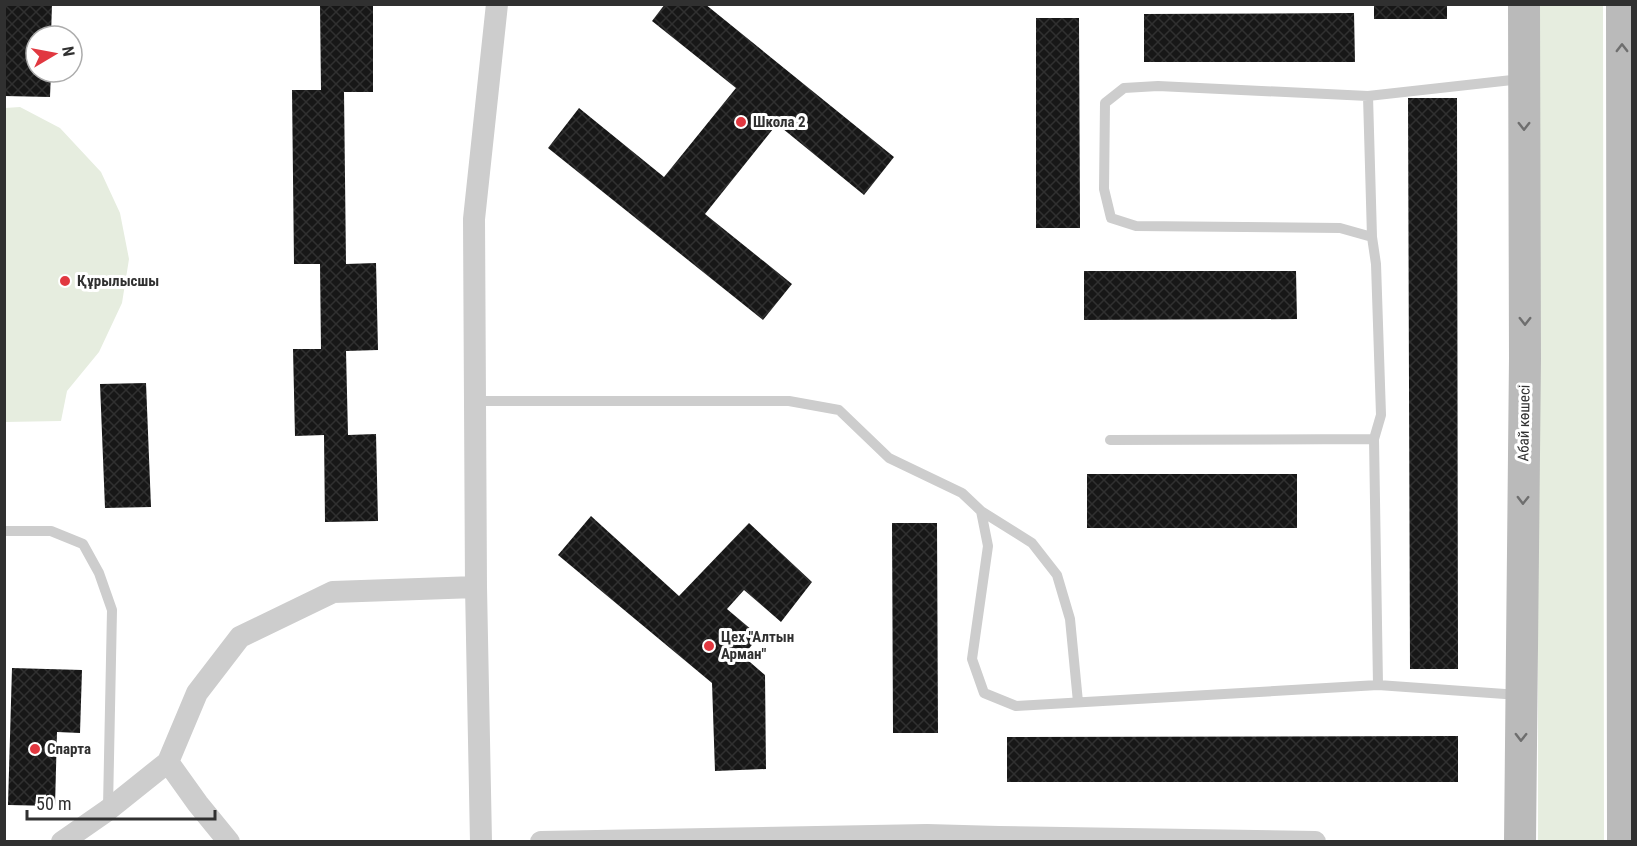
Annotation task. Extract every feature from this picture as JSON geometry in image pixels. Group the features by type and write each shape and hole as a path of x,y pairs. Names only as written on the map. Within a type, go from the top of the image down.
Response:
{"street":[{"path":"481,842 476,587 474,219 497,4"},
{"name":"Абай көшесі","path":"1520,842 1525,358 1524,4"},
{"path":"1622,4 1628,394 1626,840"},
{"path":"62,842 108,810 168,762 197,693 240,637 333,592 476,587"},
{"path":"168,762 229,842"},
{"path":"541,842 927,835 1315,842"}],"lane":[{"path":"1372,237 1340,228 1136,226 1111,218 1104,189 1106,103 1124,88 1158,86 1368,96 1524,78"},
{"path":"1368,96 1380,415 1374,439 1378,685"},
{"path":"475,401 789,401 839,410 889,458 962,493 981,511 1032,543 1058,575 1070,619 1078,702"},
{"path":"1110,440 1374,439"},
{"path":"981,511 988,546 972,659 984,693 1016,706 1378,685 1521,695"},
{"path":"4,531 51,531 83,544 99,573 112,610 108,810"}],"shaded area":[{"path":"1538,5 1603,5 1604,841 1538,841"},
{"name":"Құрылысшы","path":"20,107 60,128 101,172 120,213 129,259 122,303 99,352 67,391 61,421 5,422 5,108"}],"building":[{"path":"4,4 52,4 51,24 24,24 24,84 51,84 50,97 4,96"},
{"path":"665,4 705,4 894,157 864,195 777,124 705,214 792,284 763,320 548,148 579,108 664,177 736,88 652,21"},
{"path":"1374,4 1447,4 1447,19 1374,19"},
{"path":"320,5 373,5 373,92 344,92 346,264 376,263 378,350 346,351 348,435 376,434 378,521 325,522 324,435 295,436 293,349 321,349 320,264 294,264 292,90 321,90"},
{"path":"1354,13 1355,62 1144,62 1144,14"},
{"path":"1036,18 1079,18 1080,228 1036,228"},
{"path":"1408,98 1457,98 1458,669 1410,669"},
{"path":"1084,271 1296,271 1297,319 1084,320"},
{"path":"146,383 151,507 105,508 100,384"},
{"path":"1087,474 1297,474 1297,528 1087,528"},
{"name":"Цех \"Алтын Арман\"","path":"591,516 679,596 749,523 812,582 781,622 744,590 727,609 759,636 743,656 765,675 766,769 715,771 712,683 558,555"},
{"path":"892,523 937,523 938,733 893,733"},
{"path":"12,668 82,670 80,733 57,732 55,806 8,805"},
{"path":"1458,736 1458,782 1007,782 1007,737"}],"place":[{"name":"Школа 2","path":"741,122"},
{"name":"Құрылысшы","path":"65,281"},
{"name":"Цех \"Алтын Арман\"","path":"709,646"},
{"name":"Спарта","path":"35,749"}]}
